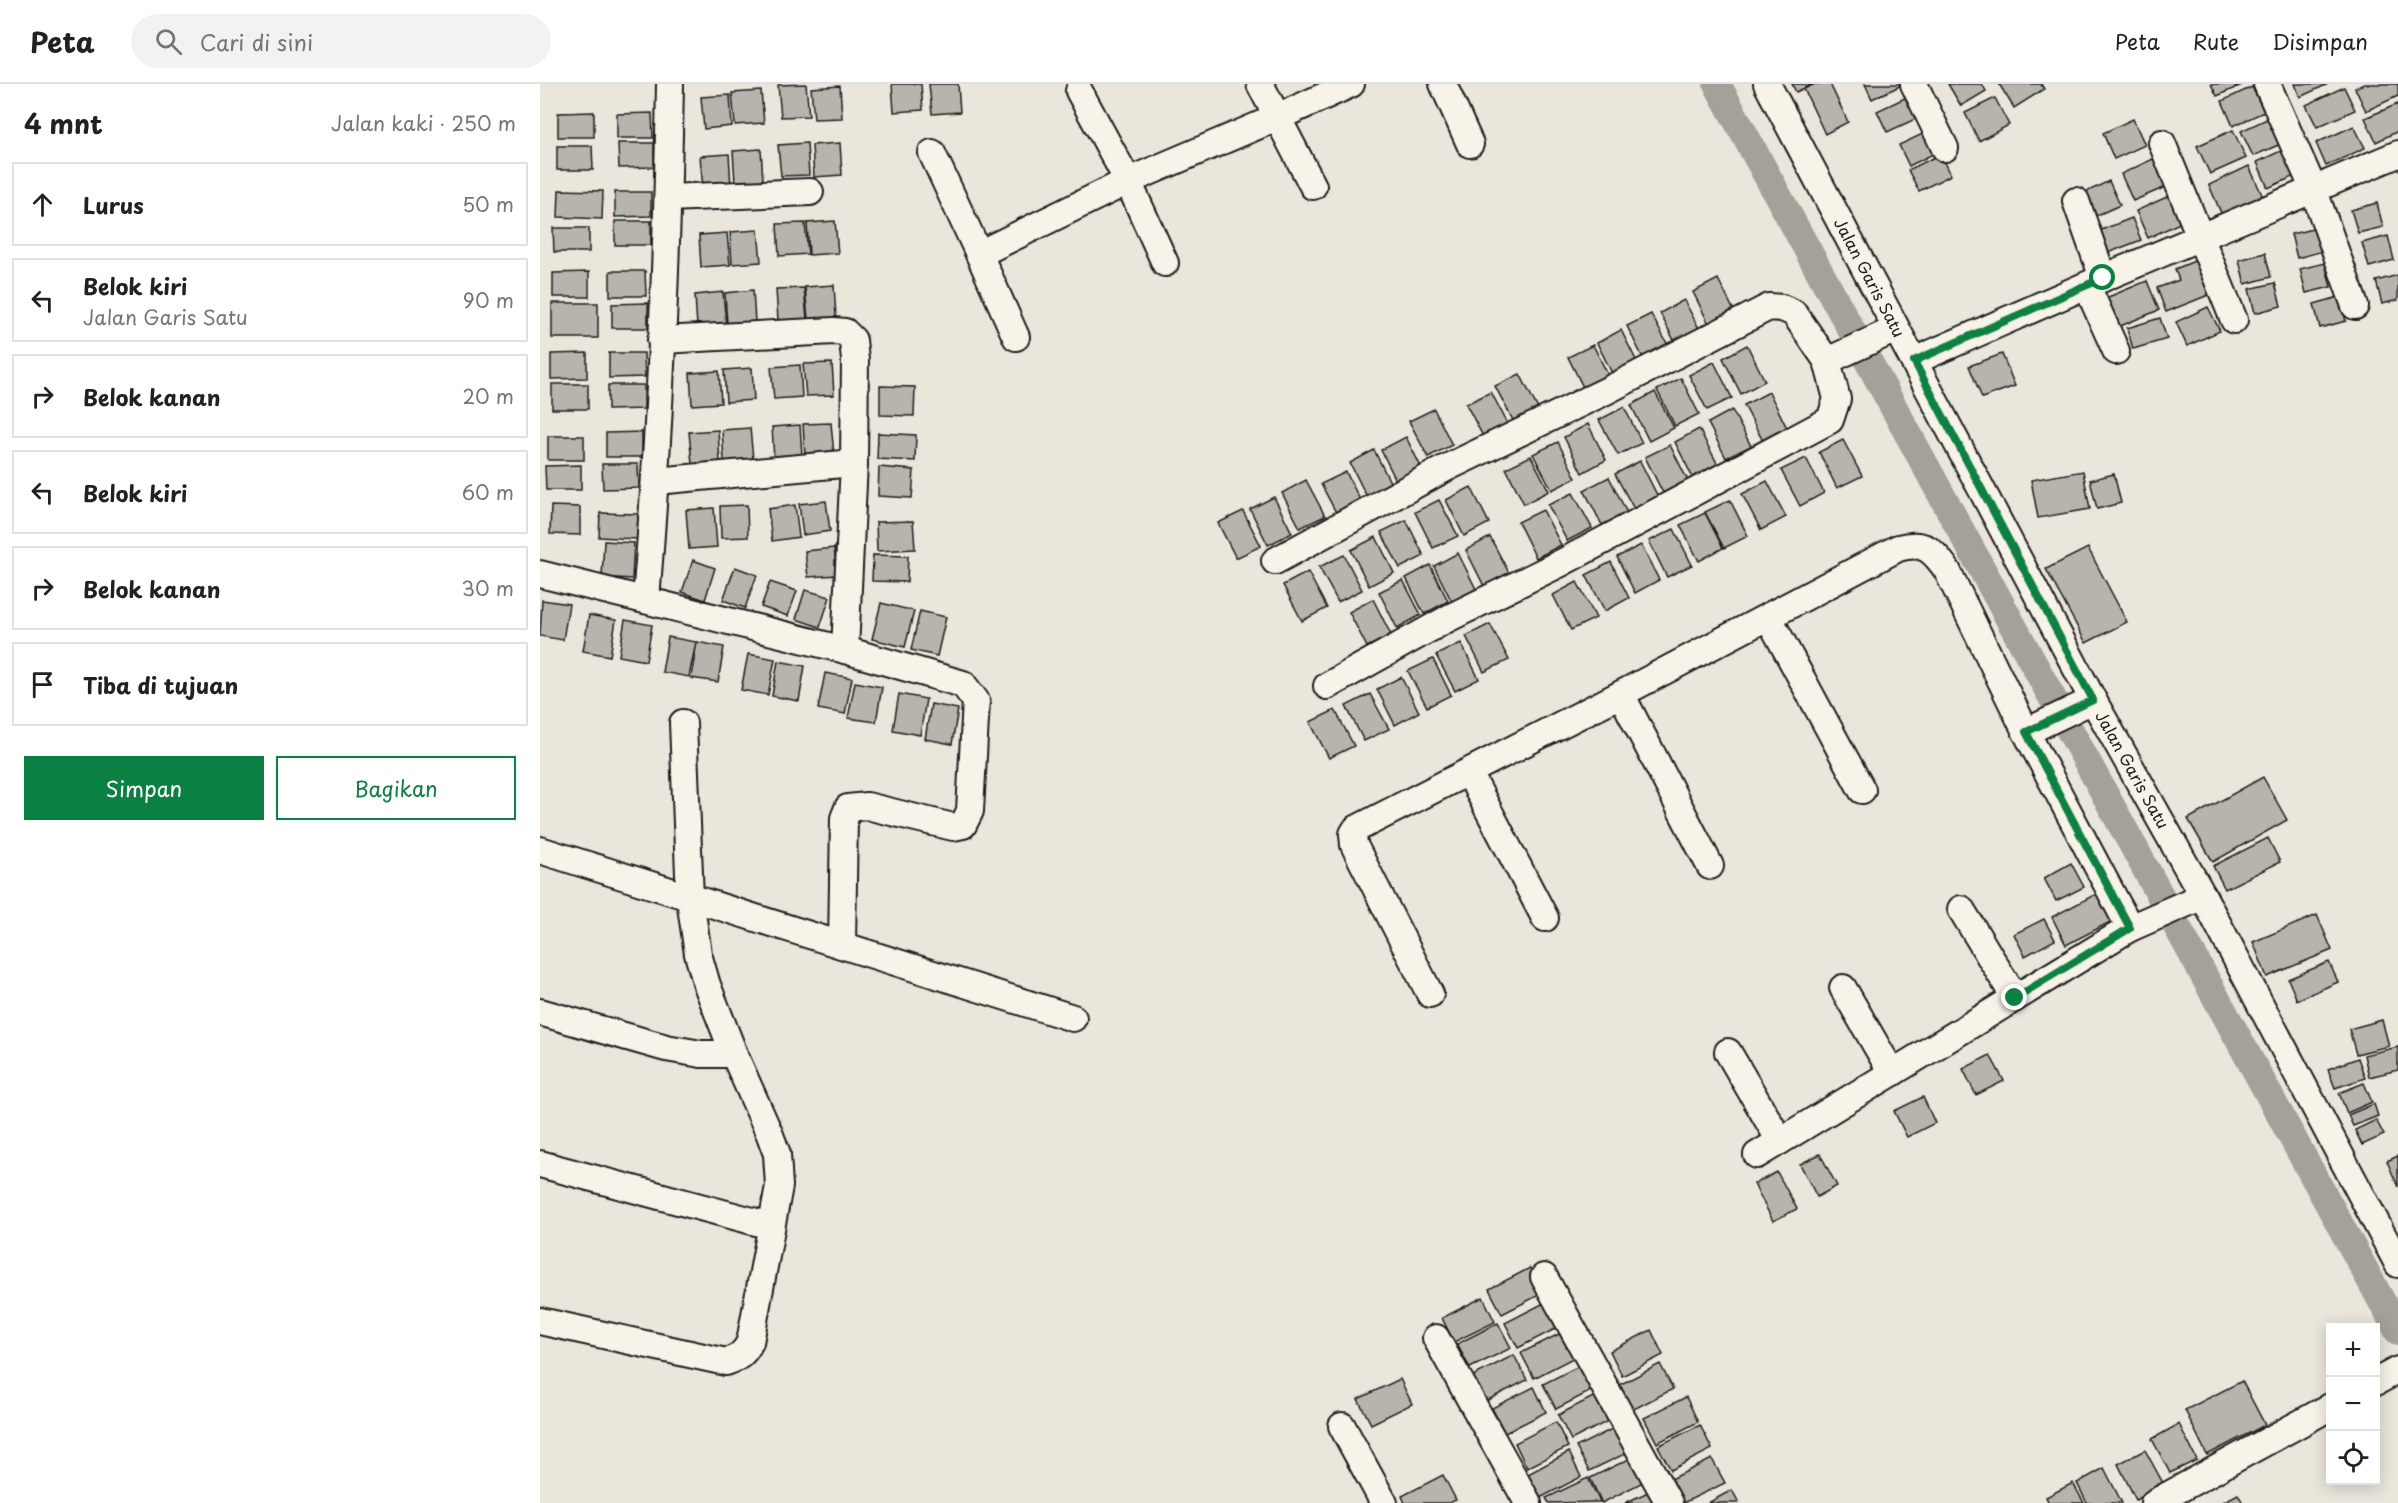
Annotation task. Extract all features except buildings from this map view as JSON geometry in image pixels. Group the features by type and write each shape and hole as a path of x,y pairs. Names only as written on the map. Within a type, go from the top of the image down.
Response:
{"street":[{"path":"646,600 656,481 668,198 670,84"},
{"path":"1260,84 1313,186"},
{"path":"979,254 1128,181 1351,84"},
{"path":"1443,84 1470,144"},
{"name":"Jalan Garis Satu","path":"1767,84 1891,332 1914,361 2086,702 2398,1264"},
{"path":"1914,84 1945,148"},
{"path":"2268,84 2313,188 2355,306"},
{"path":"1079,91 1128,181 1165,263"},
{"path":"2162,143 2234,320"},
{"path":"932,153 1016,337"},
{"path":"1914,361 2313,188 2398,154"},
{"path":"668,198 810,192"},
{"path":"2076,201 2095,282 2116,351"},
{"path":"1275,561 1444,469 1608,390 1769,307 1782,308 1794,313 1836,357 1837,399 1830,420 1561,562 1449,618 1327,686"},
{"path":"661,340 845,332 853,340 855,360 854,463 845,650"},
{"path":"1836,357 1891,332"},
{"path":"656,481 854,463"},
{"path":"1430,993 1354,845 1353,834 1356,829 1769,618 1898,548 1914,544 1925,547 1939,558 1947,570 2138,925"},
{"path":"540,574 845,650 963,684 976,701 970,811 963,825 953,827 867,806 848,808 844,818 842,945"},
{"path":"1769,618 1862,790"},
{"path":"1621,694 1710,866"},
{"path":"2033,728 2086,702"},
{"path":"540,1320 726,1362 736,1359 745,1352 750,1342 779,1186 777,1154 734,1054 707,985 698,954 690,899 683,723"},
{"path":"1469,772 1545,918"},
{"path":"540,850 1073,1018"},
{"path":"1757,1155 2138,925 2196,899"},
{"path":"1961,909 2015,998"},
{"path":"1844,988 1892,1073"},
{"path":"540,1011 666,1048 701,1054 734,1054"},
{"path":"1728,1052 1780,1141"},
{"path":"540,1164 771,1226"},
{"path":"1544,1277 1669,1503"},
{"path":"1436,1338 1528,1503"},
{"path":"2154,1503 2326,1410"},
{"path":"1342,1426 1384,1503"}],"waterway":[{"path":"1717,84 2398,1331"}],"route":[{"path":"2015,998 2130,928 2026,732 2093,700 1914,361 2103,278"}]}
